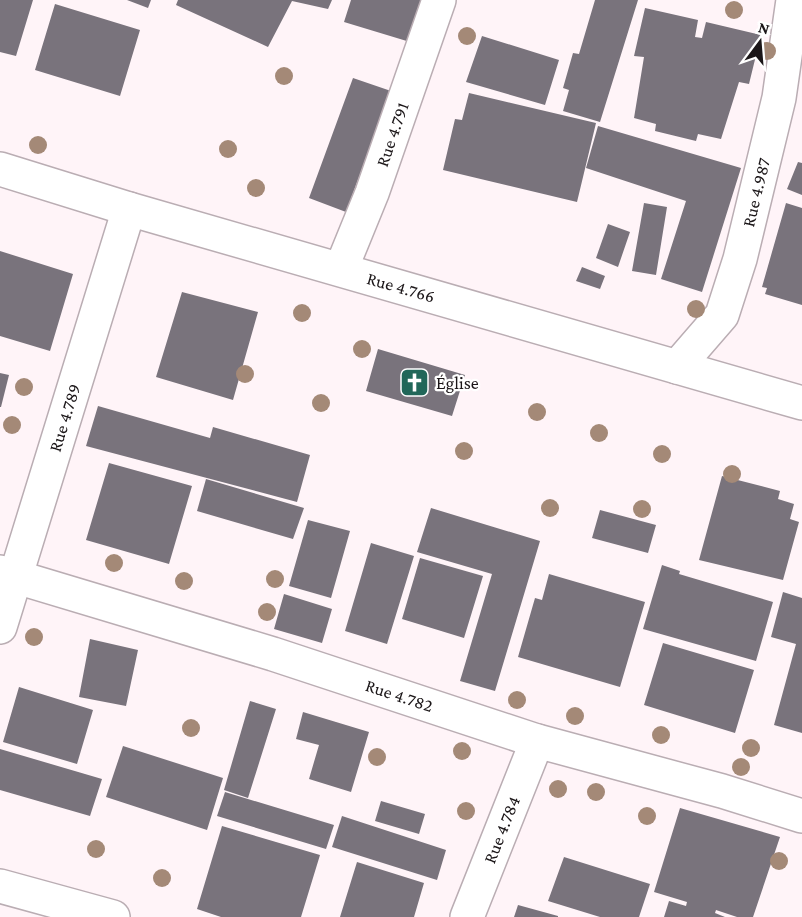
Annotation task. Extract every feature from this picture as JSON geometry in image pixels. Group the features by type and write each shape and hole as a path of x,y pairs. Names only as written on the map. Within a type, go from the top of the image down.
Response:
{"street":[{"name":"Rue 4.791","path":"341,269 372,193 439,0"},
{"name":"Rue 4.987","path":"677,367 722,315 740,259 779,98 793,0"},
{"name":"Rue 4.766","path":"0,169 802,403"},
{"name":"Rue 4.789","path":"0,627 8,575 129,208"},
{"name":"Rue 4.782","path":"8,575 273,654 537,741 722,791 802,816"},
{"name":"Rue 4.784","path":"467,917 537,741"},
{"path":"0,886 113,917"}],"building":[{"path":"0,0 33,0 16,56 0,52"},
{"path":"127,0 151,0 148,8"},
{"path":"178,0 332,0 328,9 292,1 268,47 176,5"},
{"path":"351,0 422,0 410,42 344,22"},
{"path":"595,0 638,0 600,122 563,111 569,90 563,88 573,53 579,54"},
{"path":"55,4 140,30 120,96 35,70"},
{"path":"645,8 698,20 695,37 702,38 706,22 761,35 749,84 739,82 721,139 698,134 696,141 655,131 656,124 634,118 644,57 634,56"},
{"path":"482,36 559,60 545,105 466,82"},
{"path":"353,78 391,91 346,212 309,198"},
{"path":"469,93 596,123 577,202 443,170 455,119 462,120"},
{"path":"598,126 741,168 702,292 661,279 686,201 586,168"},
{"path":"798,162 802,163 802,195 787,189"},
{"path":"644,203 667,207 656,275 632,271"},
{"path":"786,203 802,208 802,305 765,294 767,288 762,287"},
{"path":"608,224 630,232 618,267 596,258"},
{"path":"0,251 73,274 50,351 0,336"},
{"path":"582,267 605,276 600,289 576,281"},
{"path":"182,292 258,312 233,400 156,377"},
{"name":"Église","path":"378,349 465,375 452,416 366,391"},
{"path":"0,373 9,375 1,407 0,407"},
{"path":"98,406 210,438 213,427 310,455 297,502 86,446"},
{"path":"109,463 192,486 169,564 86,540"},
{"path":"722,476 780,491 778,499 794,504 790,519 799,522 783,580 699,560"},
{"path":"206,479 304,508 293,539 197,511"},
{"path":"431,508 540,541 495,691 460,681 492,574 417,552"},
{"path":"600,510 656,525 648,553 592,538"},
{"path":"308,520 350,531 331,598 289,586"},
{"path":"371,543 414,556 387,644 345,631"},
{"path":"420,558 483,576 464,638 402,619"},
{"path":"662,565 680,571 679,574 773,602 756,661 643,629"},
{"path":"549,574 645,602 620,687 518,657 535,598 542,600"},
{"path":"783,592 802,598 802,733 774,725 796,644 771,637"},
{"path":"284,594 332,609 322,643 274,629"},
{"path":"90,639 138,650 126,706 79,697"},
{"path":"663,643 754,670 735,733 644,705"},
{"path":"19,687 93,710 77,764 3,742"},
{"path":"250,701 276,709 248,798 224,790"},
{"path":"303,712 369,732 351,792 309,779 319,745 296,739"},
{"path":"123,746 223,778 207,830 106,797"},
{"path":"0,749 102,779 90,816 0,790"},
{"path":"225,792 334,825 326,849 217,816"},
{"path":"381,801 425,814 419,834 375,821"},
{"path":"680,808 780,837 753,917 737,917 716,910 715,913 725,917 664,917 669,901 686,906 687,902 654,892"},
{"path":"342,816 446,850 437,880 332,847"},
{"path":"222,826 320,855 301,917 221,917 197,909"},
{"path":"564,857 650,884 639,917 600,917 548,901"},
{"path":"357,862 424,883 414,917 340,917"},
{"path":"518,905 558,916 558,917 514,917"}],"place":[{"name":"Église","path":"415,383"}]}
